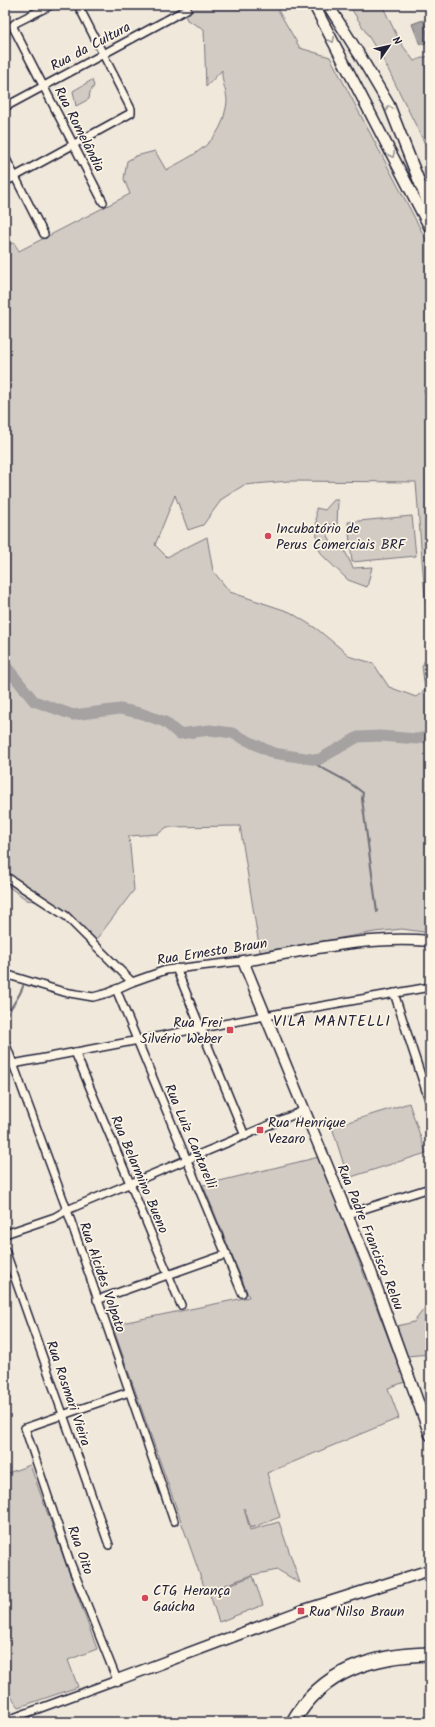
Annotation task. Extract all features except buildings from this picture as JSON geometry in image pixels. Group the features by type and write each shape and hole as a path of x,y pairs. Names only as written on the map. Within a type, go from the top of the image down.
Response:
{"highway":[{"path":"293,1722 310,1697 323,1685 347,1670 381,1658 430,1654"}],"street":[{"name":"Rua Romelândia","path":"51,5 13,25 103,202"},
{"path":"5,182 131,113 131,109 78,5"},
{"path":"314,5 430,228"},
{"path":"328,5 359,54 388,105 430,209"},
{"name":"Rua da Cultura","path":"5,107 187,9"},
{"path":"5,157 44,234"},
{"path":"5,876 66,916 132,982"},
{"name":"Rua Ernesto Braun","path":"5,974 87,997 100,996 132,982 176,968 243,962 356,942 386,939 430,941"},
{"name":"Rua Padre Francisco Relou","path":"243,962 371,1272 430,1435"},
{"path":"176,968 245,1136"},
{"path":"13,1064 430,986"},
{"name":"Rua Luiz Cantarelli","path":"116,989 242,1293"},
{"path":"394,993 430,1103"},
{"name":"Rua Alcides Volpato","path":"5,1042 67,1210 174,1521"},
{"name":"Rua Belarmino Bueno","path":"75,1052 181,1305"},
{"path":"5,1234 55,1217 67,1210 130,1183 305,1110"},
{"path":"348,1214 430,1188"},
{"name":"Rua Rosmari Vieira","path":"5,1250 109,1545"},
{"path":"97,1300 226,1254"},
{"path":"63,1415 129,1392"},
{"name":"Rua Oito","path":"63,1415 25,1428 70,1562 117,1680"},
{"path":"5,1721 301,1612 430,1570"}],"shaded area":[{"path":"181,5 275,5 300,48 330,57 430,247 430,388 424,390 430,409 430,623 427,623 416,482 288,481 244,485 222,499 203,525 188,530 175,495 155,545 167,557 207,537 213,571 230,592 290,612 317,629 351,657 373,663 389,687 416,697 425,690 422,666 430,651 430,933 402,929 375,932 260,952 240,826 167,827 158,834 129,836 134,890 95,941 42,902 27,900 5,884 5,244 14,243 19,251 130,194 124,179 127,161 136,156 155,151 166,170 195,154 211,141 217,133 222,123 227,102 222,70 206,87 204,29 187,20"},
{"path":"349,5 382,5 400,42 414,61 430,55 430,154 385,63"},
{"path":"423,20 430,41 420,45 412,24"},
{"path":"92,80 94,86 90,92 89,99 76,106 73,91"},
{"path":"334,500 338,500 337,526 328,524 326,530 331,543 342,545 353,568 372,567 367,587 348,580 323,556 317,546 316,508 325,510"},
{"path":"412,516 416,556 352,562 348,522"},
{"path":"409,1103 426,1153 348,1178 332,1127"},
{"path":"319,1157 405,1382 388,1388 399,1418 267,1473 280,1517 251,1528 244,1508 250,1530 279,1522 300,1583 278,1570 252,1575 206,1592 112,1325 249,1297 203,1185"},
{"path":"430,1301 430,1354 407,1356 397,1326 414,1322"},
{"path":"30,1465 97,1649 68,1660 78,1687 19,1707 5,1689 5,1474"},
{"path":"253,1576 263,1605 219,1622 209,1592"}],"waterway":[{"path":"5,665 34,701 73,715 120,709 140,713 165,722 179,734 210,730 232,733 273,753 318,760 358,737 380,736 417,739 430,736"},
{"path":"308,759 363,793 362,799 377,912"},
{"path":"5,1018 23,986"}],"place":[{"name":"Incubatório de Perus Comerciais BRF","path":"268,536"},
{"name":"Rua Frei Silvério Weber","path":"230,1030"},
{"name":"Rua Henrique Vezaro","path":"260,1130"},
{"name":"CTG Herança Gaúcha","path":"145,1598"},
{"name":"Rua Nilso Braun","path":"301,1611"}],"district":[{"name":"VILA MANTELLI","path":"332,1021"}]}
